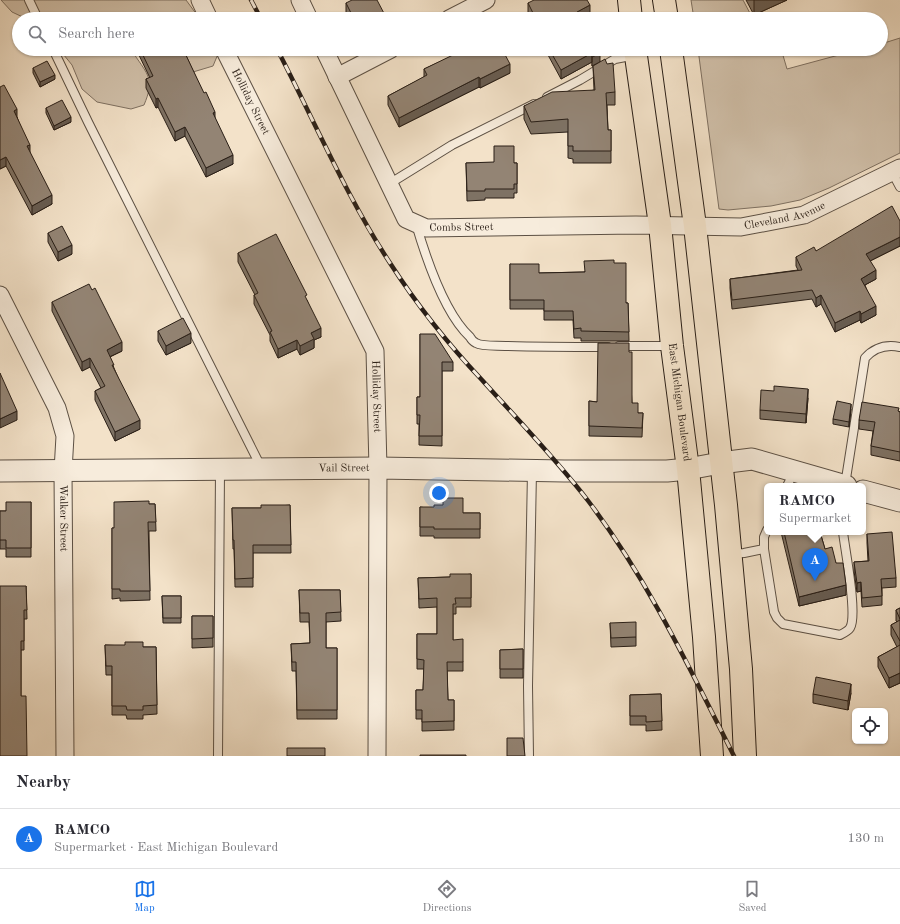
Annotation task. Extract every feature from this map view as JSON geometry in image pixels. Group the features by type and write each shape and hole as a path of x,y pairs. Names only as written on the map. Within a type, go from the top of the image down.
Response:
{"main road":[{"path":"629,0 630,12"},
{"path":"664,0 666,12"},
{"name":"East Michigan Boulevard","path":"637,56 660,225 662,260 688,469 704,637 712,756"},
{"path":"672,56 695,226 731,554 741,669 746,754"}],"street":[{"path":"200,0 206,12"},
{"path":"300,0 306,12"},
{"path":"463,12 486,0"},
{"name":"Holliday Street","path":"227,56 374,350 378,468 377,756"},
{"name":"Combs Street","path":"327,56 406,219 426,228 660,225"},
{"path":"337,77 378,56"},
{"name":"Cleveland Avenue","path":"660,225 741,227 804,215 896,170"},
{"name":"Walker Street","path":"0,295 57,408 65,436 63,471 65,756"},
{"name":"Vail Street","path":"0,471 378,468 532,471 667,471 752,459 791,479 822,483"},
{"path":"866,492 900,502"}],"lane":[{"path":"29,0 35,12"},
{"path":"56,56 91,129 262,469"},
{"path":"389,184 452,145 580,80 615,59 624,56"},
{"path":"896,170 900,188"},
{"path":"416,224 423,248 442,294 455,318 476,344 555,347 672,346"},
{"path":"845,483 865,358 871,351 881,347 900,347"},
{"path":"218,756 220,470"},
{"path":"529,756 528,686 532,471"},
{"path":"765,535 764,549 774,612 777,618 783,624 840,635 851,627 853,620 843,535"},
{"path":"731,554 764,549"}],"shaded area":[{"path":"1,0 186,0 195,12 12,12"},
{"path":"691,0 743,0 749,12 693,12"},
{"path":"900,38 900,153 829,188 800,200 771,206 728,210 719,209 699,56 783,56 787,69 835,56 888,56 888,42"},
{"path":"65,56 135,56 146,73 149,83 149,89 144,105 131,109 97,102 82,89 72,65"},
{"path":"176,56 217,56 213,66 193,72"}],"building":[{"path":"352,0 377,0 383,12 350,12 346,3"},
{"path":"534,0 587,0 590,5 577,12 532,12 528,3"},
{"path":"143,56 186,56 204,93 206,92 215,112 213,113 233,155 206,168 185,127 175,132 158,98 156,99 146,79 153,76"},
{"path":"451,56 506,56 510,64 480,79 479,77 399,118 388,96 427,75 424,69"},
{"path":"553,56 587,56 561,70"},
{"path":"605,59 607,64 613,63 615,92 606,93 608,130 611,130 611,151 573,151 573,146 568,146 568,119 531,122 524,106 552,92 595,90 593,66"},
{"path":"47,61 55,75 40,82 33,68"},
{"path":"4,85 17,109 14,111 30,145 27,146 52,195 32,206 6,157 0,160 0,87"},
{"path":"62,100 71,117 54,126 46,108"},
{"path":"494,146 514,146 514,163 517,163 517,184 514,184 514,189 485,189 485,191 467,191 466,163 494,162"},
{"path":"892,206 900,221 900,237 866,254 876,270 861,279 876,306 861,314 860,311 835,323 821,295 816,298 812,290 732,300 730,279 802,270 796,257 814,247 816,251"},
{"path":"62,226 72,245 58,252 48,233"},
{"path":"276,234 307,295 305,296 321,328 311,333 314,339 300,346 297,340 278,349 270,332 272,331 254,295 258,293 238,253"},
{"path":"614,260 614,263 626,263 626,303 628,303 629,332 581,331 581,328 574,329 573,311 544,311 544,300 510,300 510,264 539,264 539,273 585,272 584,261"},
{"path":"89,284 92,290 95,288 122,342 107,350 114,365 112,365 140,420 115,432 95,391 105,386 90,358 82,362 52,302"},
{"path":"183,318 191,333 166,346 158,331"},
{"path":"420,334 435,334 453,362 442,362 442,436 419,436 420,415 417,415 417,397 420,397"},
{"path":"598,343 629,343 629,352 632,352 632,403 638,403 638,413 643,413 642,428 589,426 589,401 597,402"},
{"path":"0,373 17,411 0,419"},
{"path":"774,386 808,389 806,414 760,410 761,390 774,391"},
{"path":"837,401 851,404 849,422 833,419"},
{"path":"862,402 899,408 900,452 871,446 875,422 859,420"},
{"path":"443,498 463,498 463,513 480,513 480,529 434,529 434,527 420,527 420,507 434,507 434,505 443,505"},
{"path":"149,501 149,504 155,504 156,522 148,522 150,591 120,591 120,589 112,589 112,528 114,528 114,502"},
{"path":"6,502 31,502 31,548 6,548 6,540 0,540 0,511 6,511"},
{"path":"261,505 290,505 291,545 253,545 253,578 235,579 232,508 261,508"},
{"path":"892,532 896,578 881,579 882,596 862,598 861,582 857,583 854,562 869,561 867,534"},
{"path":"785,535 821,535 825,549 832,547 836,563 843,563 846,585 799,597"},
{"path":"450,574 471,574 471,598 455,598 456,604 453,604 453,640 463,639 463,662 447,662 448,700 454,700 454,721 422,722 422,710 416,710 416,690 423,690 424,660 417,659 417,634 437,634 437,598 419,599 418,578 450,577"},
{"path":"0,586 26,586 27,610 24,610 24,641 21,641 21,696 26,696 27,756 0,756"},
{"path":"299,590 340,590 341,612 326,613 326,648 337,648 337,710 297,710 296,662 292,662 291,644 310,643 309,613 300,613"},
{"path":"162,596 181,596 181,618 163,618"},
{"path":"900,608 900,619 896,610"},
{"path":"192,616 213,616 213,638 192,639"},
{"path":"900,620 900,641 891,625"},
{"path":"636,622 636,637 611,638 610,623"},
{"path":"125,642 143,642 143,647 156,647 157,705 143,706 143,710 127,710 126,706 112,706 112,666 106,666 105,645 125,645"},
{"path":"900,645 900,673 889,678 878,657"},
{"path":"523,649 523,669 500,669 500,650"},
{"path":"816,677 851,684 848,701 813,694"},
{"path":"661,694 662,721 646,722 646,716 630,716 630,695"},
{"path":"507,738 523,738 525,756 507,756"},
{"path":"287,748 325,748 325,756 287,756"},
{"path":"466,755 466,756 420,756"}],"railway":[{"path":"251,0 257,12"},
{"path":"280,56 345,185 390,263 411,294 445,338 563,470 589,502 610,532 630,562 667,626 734,756"}],"place":[{"name":"RAMCO","path":"815,581"}]}
